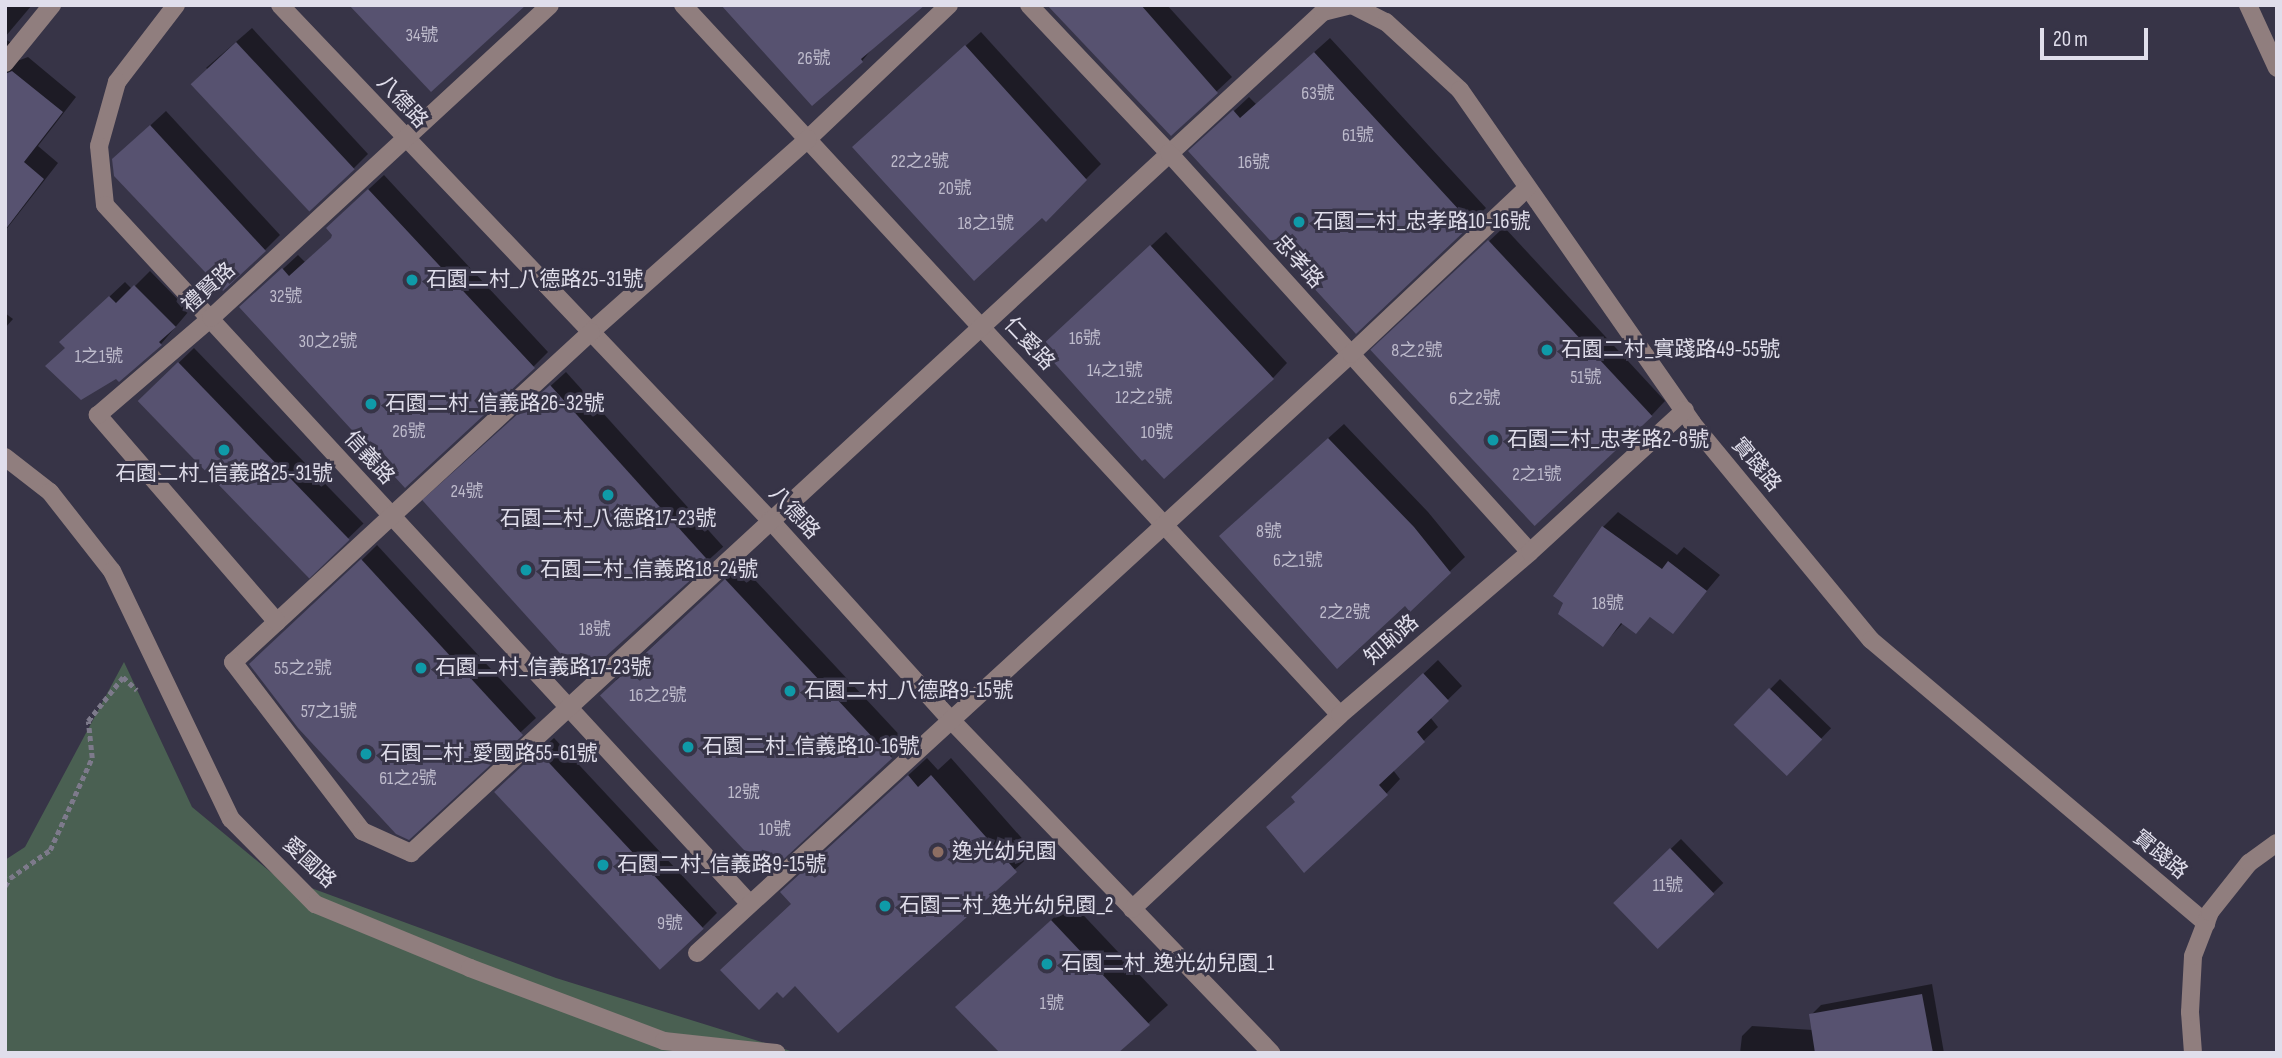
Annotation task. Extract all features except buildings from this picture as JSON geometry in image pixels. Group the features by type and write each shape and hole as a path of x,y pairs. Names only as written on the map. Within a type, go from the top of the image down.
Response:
{"lane":[{"path":"5,63 52,5"},
{"name":"信義路","path":"176,5 117,82 99,146 105,205 750,904"},
{"name":"八德路","path":"280,5 405,140 770,520 951,720 1271,1053"},
{"name":"禮賢路","path":"277,622 98,415 211,318 550,5"},
{"name":"仁愛路","path":"683,5 1340,715"},
{"path":"949,5 808,139 591,332 233,662 362,831 411,853 770,520 983,328 1169,153"},
{"name":"忠孝路","path":"1029,5 1169,153 1530,552"},
{"name":"實踐路","path":"1169,153 1323,12 1352,5 1386,22 1460,90 1692,423 1871,639 2206,923"},
{"path":"2248,5 2277,68"},
{"path":"697,953 1351,354 1527,188"},
{"name":"知恥路","path":"1132,909 1340,715 1530,552 1685,410"},
{"name":"愛國路","path":"5,457 50,492 112,571 231,819 315,904 470,968 664,1041 776,1053"},
{"path":"2193,1053 2190,1012 2193,956 2210,912 2249,863 2277,843"}],"path":[{"path":"5,886 10,877 50,850 92,758 89,721 123,677 142,693"}],"green space":[{"path":"124,662 192,807 273,874 556,978 797,1053 5,1053 5,860 25,847"}],"place":[{"name":"石園二村_忠孝路10-16號","path":"1299,222"},
{"name":"石園二村_八德路25-31號","path":"412,280"},
{"name":"石園二村_實踐路49-55號","path":"1547,350"},
{"name":"石園二村_信義路26-32號","path":"371,404"},
{"name":"石園二村_忠孝路2-8號","path":"1493,440"},
{"name":"石園二村_信義路25-31號","path":"224,450"},
{"name":"石園二村_八德路17-23號","path":"608,495"},
{"name":"石園二村_信義路18-24號","path":"526,570"},
{"name":"石園二村_信義路17-23號","path":"421,668"},
{"name":"石園二村_八德路9-15號","path":"790,691"},
{"name":"石園二村_信義路10-16號","path":"688,747"},
{"name":"石園二村_愛國路55-61號","path":"366,754"},
{"name":"逸光幼兒園","path":"938,852"},
{"name":"石園二村_信義路9-15號","path":"603,865"},
{"name":"石園二村_逸光幼兒園_2","path":"885,906"},
{"name":"石園二村_逸光幼兒園_1","path":"1047,964"}]}
